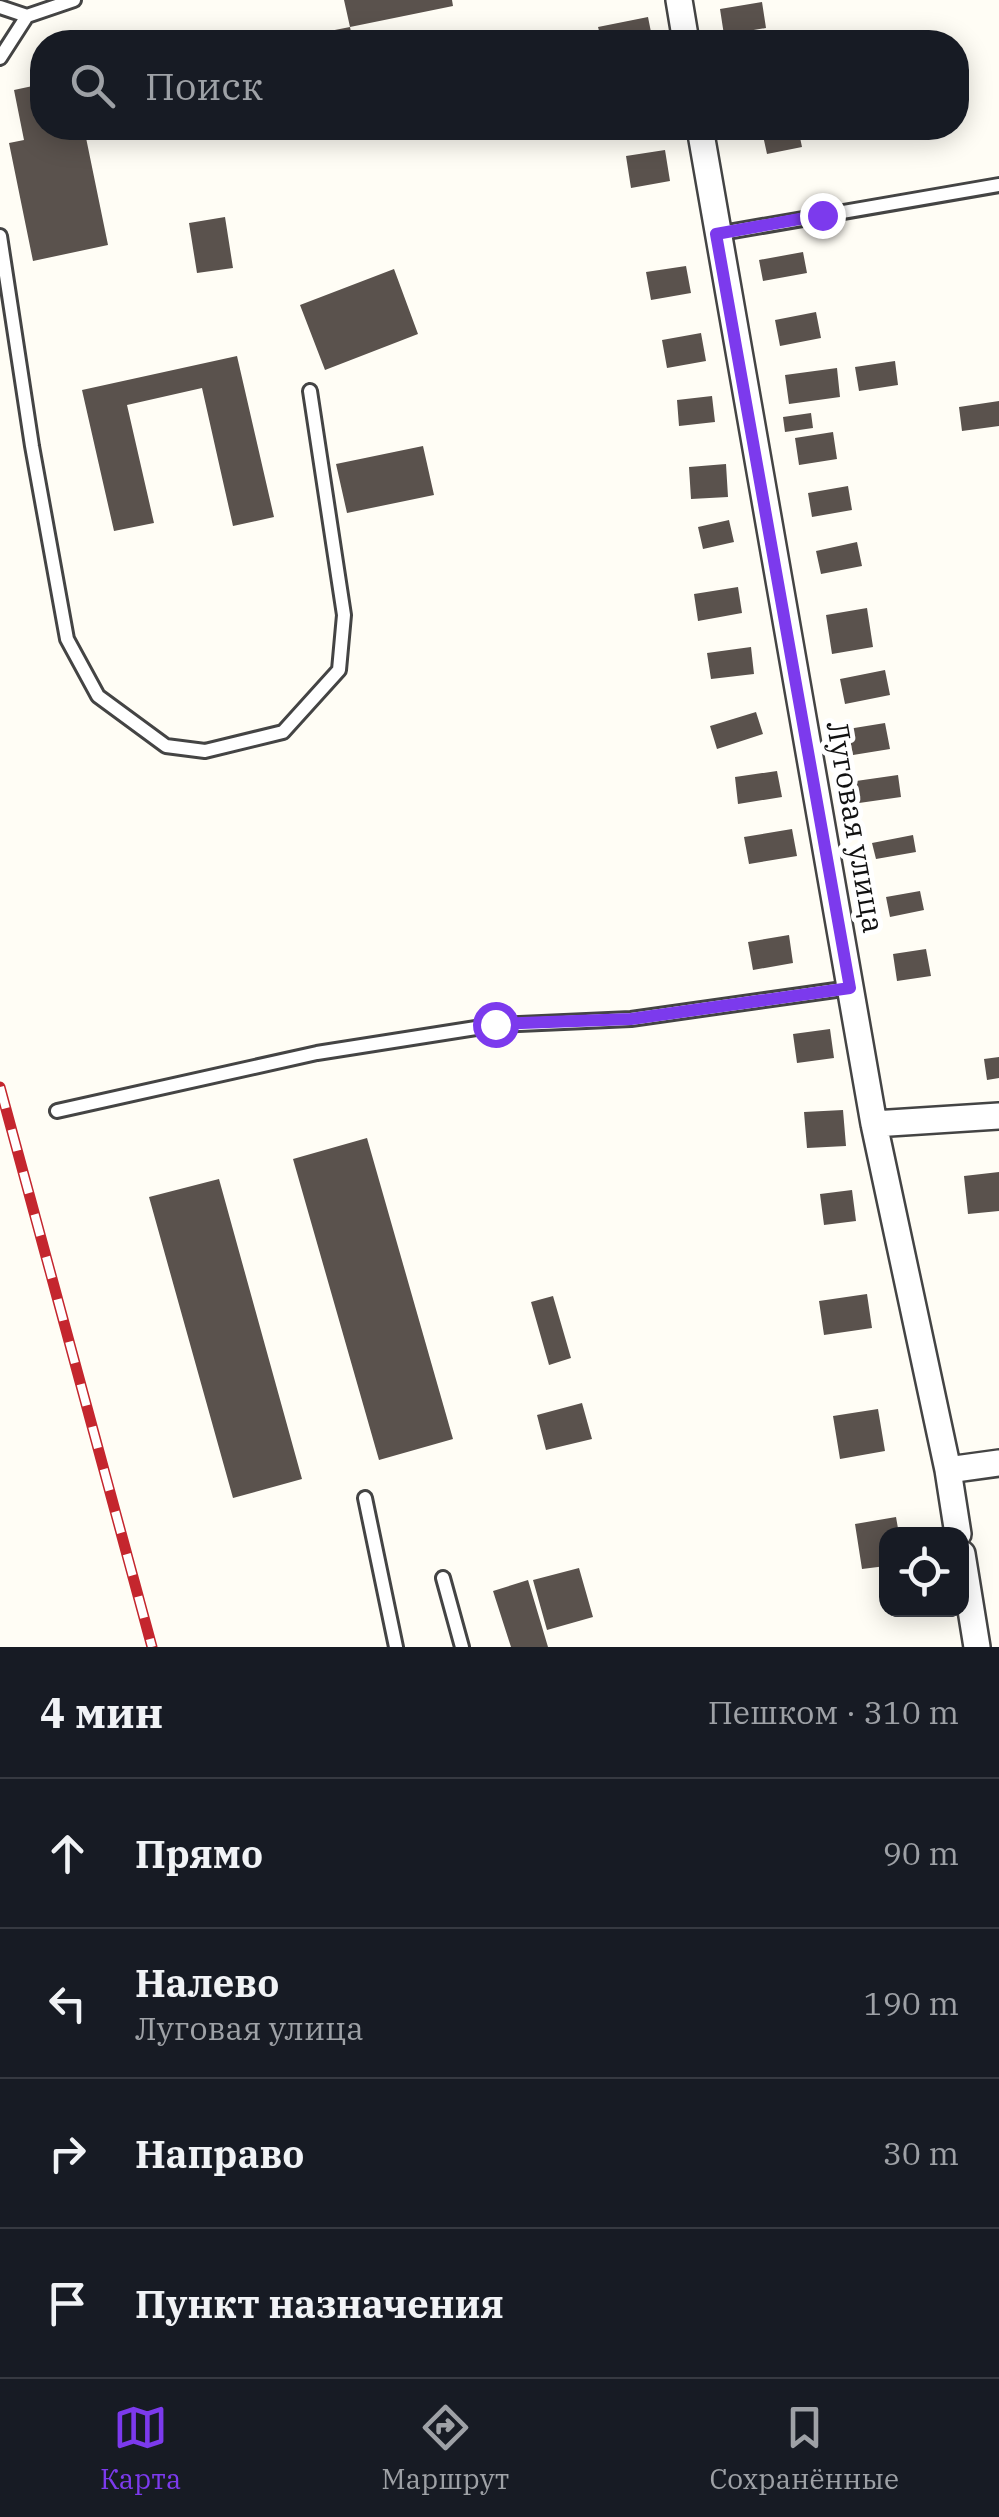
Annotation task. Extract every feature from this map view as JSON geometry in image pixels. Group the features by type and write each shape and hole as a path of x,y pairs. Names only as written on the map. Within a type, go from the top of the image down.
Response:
{"street":[{"path":"679,0 684,30"},
{"name":"Луговая улица","path":"702,140 874,1124 957,1527"},
{"path":"874,1124 999,1116"},
{"path":"948,1470 999,1463"},
{"path":"969,1597 977,1647"}],"lane":[{"path":"0,58 27,16 74,0"},
{"path":"0,6 27,16"},
{"path":"716,234 999,185"},
{"path":"0,236 67,639 98,696 166,746 205,752 284,732 339,670 344,615 310,391"},
{"path":"57,1110 317,1054 495,1024 631,1019 850,988"},
{"path":"365,1498 396,1647"},
{"path":"442,1578 462,1647"}],"building":[{"path":"344,0 452,0 453,6 350,27"},
{"path":"762,2 766,28 723,30 720,9"},
{"path":"648,17 651,30 599,30 598,27"},
{"path":"30,87 30,140 86,140 108,245 33,261 9,143 24,140 14,90"},
{"path":"764,140 801,140 802,147 767,154"},
{"path":"665,150 670,181 631,188 626,156"},
{"path":"225,217 233,268 197,273 189,223"},
{"path":"803,252 807,273 763,281 759,260"},
{"path":"686,266 691,293 651,300 646,272"},
{"path":"394,269 418,334 325,370 300,305"},
{"path":"816,312 821,338 780,346 775,320"},
{"path":"701,333 706,361 667,368 662,340"},
{"path":"237,356 274,517 233,526 202,388 127,405 154,523 114,531 82,390"},
{"path":"895,361 898,385 859,391 855,367"},
{"path":"837,368 840,397 789,404 785,375"},
{"path":"712,396 715,422 679,426 677,400"},
{"path":"999,401 999,426 962,431 959,407"},
{"path":"811,413 813,428 785,432 783,417"},
{"path":"833,432 837,459 799,465 795,438"},
{"path":"423,446 434,495 347,513 336,464"},
{"path":"726,464 728,497 691,499 689,467"},
{"path":"848,486 852,510 812,517 808,493"},
{"path":"729,520 734,542 703,549 698,527"},
{"path":"857,542 862,566 821,574 816,551"},
{"path":"738,587 742,613 698,621 694,594"},
{"path":"867,608 873,647 832,654 826,615"},
{"path":"751,647 754,674 711,679 707,653"},
{"path":"885,670 890,695 845,704 840,679"},
{"path":"756,712 763,734 717,749 710,726"},
{"path":"885,723 890,749 853,755 848,729"},
{"path":"777,771 782,797 738,804 735,777"},
{"path":"898,775 901,797 859,803 856,781"},
{"path":"792,829 797,856 749,864 744,837"},
{"path":"913,835 916,852 876,859 872,843"},
{"path":"920,891 924,910 890,917 886,897"},
{"path":"789,935 793,963 753,970 748,942"},
{"path":"926,949 931,976 897,981 893,954"},
{"path":"830,1029 834,1058 797,1063 793,1034"},
{"path":"999,1057 999,1078 987,1080 984,1059"},
{"path":"843,1110 846,1146 807,1148 804,1112"},
{"path":"367,1138 453,1439 379,1460 293,1159"},
{"path":"999,1172 999,1211 968,1214 964,1176"},
{"path":"219,1179 302,1479 233,1498 149,1197"},
{"path":"852,1190 856,1221 824,1225 820,1194"},
{"path":"867,1294 872,1328 824,1335 819,1301"},
{"path":"553,1296 571,1358 549,1365 531,1302"},
{"path":"582,1403 592,1439 546,1450 537,1415"},
{"path":"878,1409 885,1451 840,1459 833,1416"},
{"path":"896,1517 898,1527 879,1527 879,1567 862,1569 855,1524"},
{"path":"579,1568 593,1617 547,1630 533,1580"},
{"path":"528,1580 548,1647 511,1647 493,1591"}],"railway":[{"path":"0,1087 152,1647"}],"route":[{"path":"495,1024 631,1019 850,988 716,234 822,215"}]}
